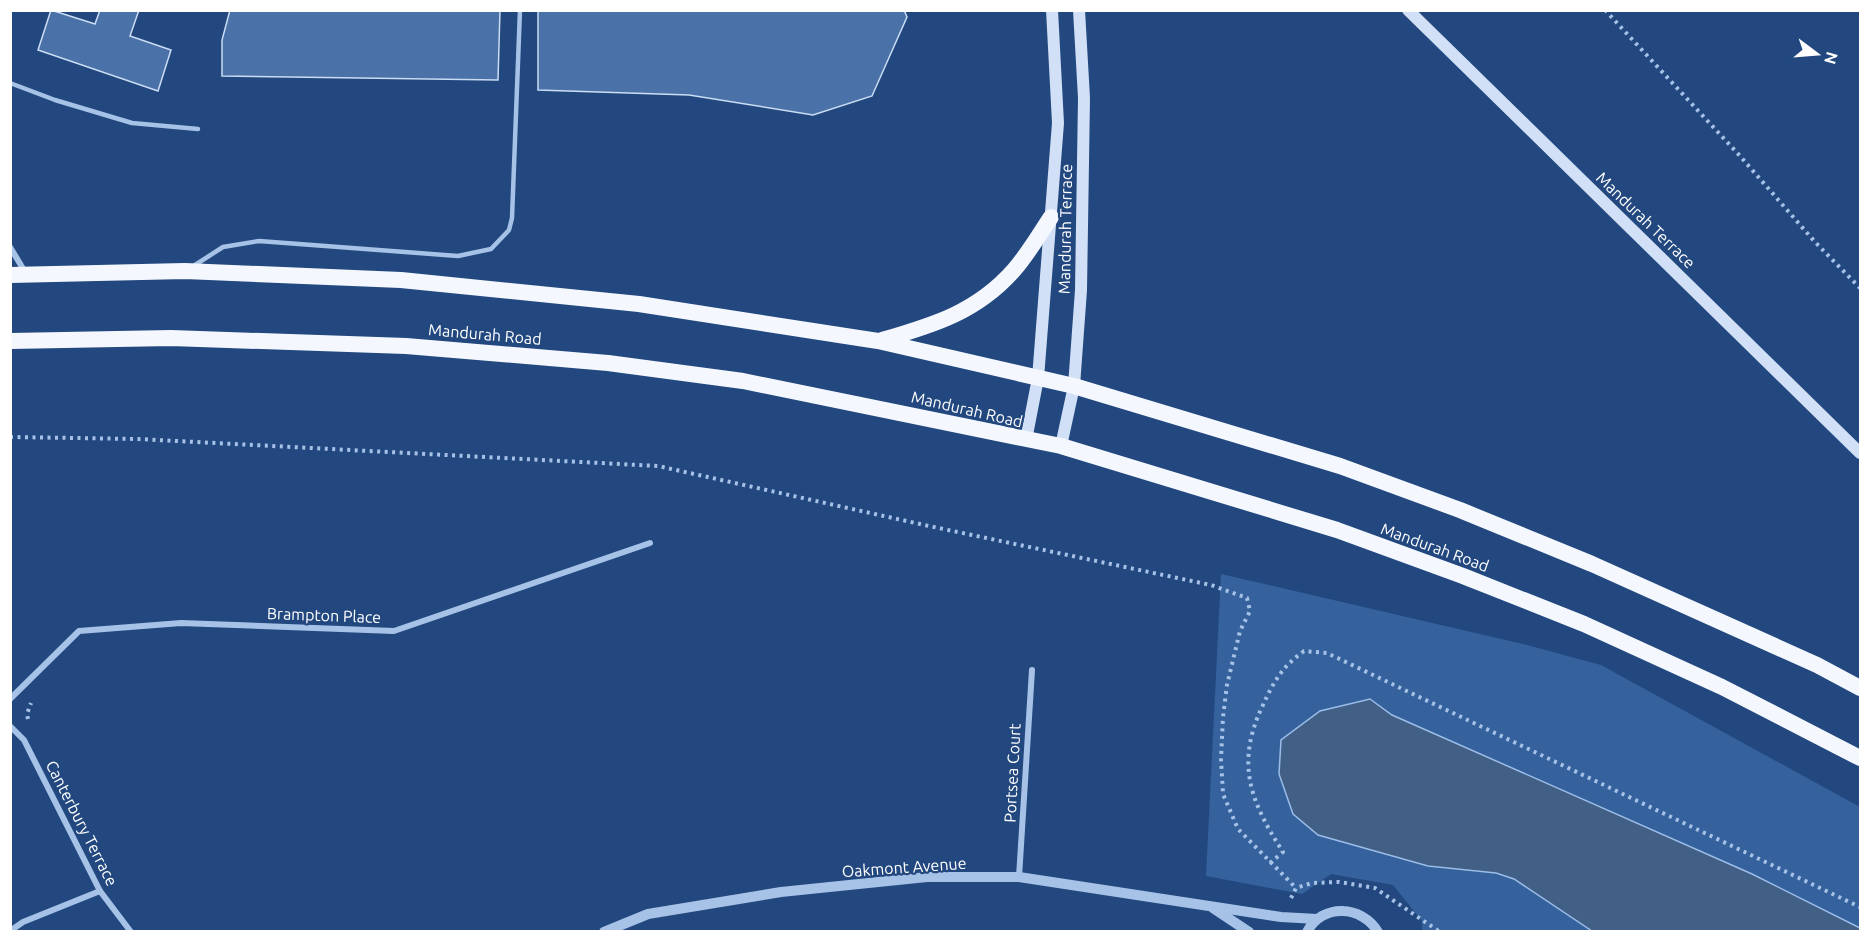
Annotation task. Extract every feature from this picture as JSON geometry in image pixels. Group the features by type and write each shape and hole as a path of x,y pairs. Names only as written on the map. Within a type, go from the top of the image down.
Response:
{"highway":[{"path":"878,341 952,317 974,304 995,289 1015,268 1052,217"},
{"path":"18,274 185,272 401,280 639,304 878,341 1074,386 1340,466 1460,510 1592,564 1817,665 1860,688"},
{"name":"Mandurah Road","path":"10,341 171,338 382,345 608,363 754,383 1061,446 1337,530 1463,576 1584,624 1722,687 1860,758"}],"main road":[{"name":"Mandurah Terrace","path":"1026,440 1038,378 1058,123 1052,10"},
{"name":"Mandurah Terrace","path":"1061,446 1074,386 1081,290 1084,98 1080,10"},
{"name":"Mandurah Terrace","path":"1408,10 1860,453"}],"street":[{"path":"10,247 18,274"},
{"name":"Brampton Place","path":"10,699 79,631 181,622 394,631 650,543"},
{"name":"Portsea Court","path":"1019,877 1032,670"},
{"name":"Canterbury Terrace","path":"10,726 24,740 100,891 130,932"},
{"name":"Oakmont Avenue","path":"604,932 648,914 781,892 927,877 1019,877 1281,917 1317,919"},
{"path":"10,931 23,922 100,891"},
{"name":"Oakmont Avenue","path":"1210,906 1249,932"},
{"path":"1307,932 1317,919 1332,912 1348,910 1364,916 1378,932"}],"lane":[{"path":"185,272 223,246 259,241 458,256 491,249 509,230 512,218 520,10"},
{"path":"10,83 55,100 132,123 198,129"}],"path":[{"path":"1605,10 1740,156 1815,242 1860,288"},
{"path":"10,437 138,439 658,465 941,529 1211,585 1247,598 1250,611 1240,631 1227,685 1222,728 1222,794 1238,829 1296,888"},
{"path":"1270,863 1283,852 1265,825 1247,771 1252,728 1274,680 1290,661 1304,651 1327,653 1860,907"}],"shaded area":[{"path":"1221,574 1527,645 1601,665 1860,807 1860,931 1422,931 1422,921 1393,885 1331,874 1302,894 1206,876"},
{"path":"1370,699 1392,715 1752,874 1860,928 1860,931 1592,931 1514,879 1496,873 1428,866 1318,835 1293,814 1279,774 1281,740 1320,711"}],"building":[{"path":"51,10 95,24 100,10 139,10 130,36 171,50 158,91 38,50"},
{"path":"230,10 500,10 498,80 222,76 222,40"},
{"path":"538,10 904,10 907,17 872,96 813,115 689,95 538,90"}]}
